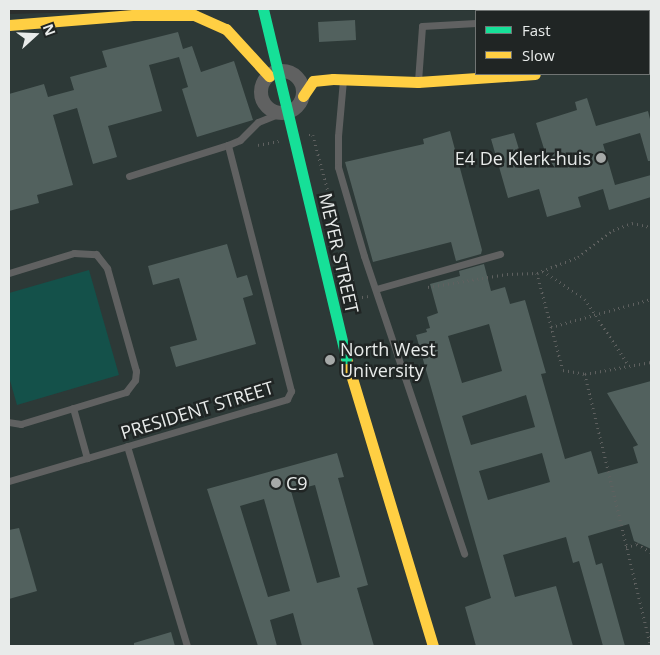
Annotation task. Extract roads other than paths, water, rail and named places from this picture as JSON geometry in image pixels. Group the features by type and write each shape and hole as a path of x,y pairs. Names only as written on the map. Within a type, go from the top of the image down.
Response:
{"street":[{"name":"MEYER STREET","path":"263,9 346,358 433,646"},
{"path":"9,26 133,15 194,15 226,29 270,76"},
{"path":"303,96 302,86 293,74 284,71 270,76 262,89 263,100 270,109 280,113 293,110 303,96 313,81 343,79 418,82 520,75"}],"lane":[{"path":"418,82 422,26 475,23"},
{"path":"343,79 338,136 338,167 376,289 464,554"},
{"path":"129,176 240,140 258,122 280,113"},
{"name":"PRESIDENT STREET","path":"9,481 280,402 291,391 228,145"},
{"path":"9,273 85,252 96,254 108,268 135,362 135,380 126,392 21,424 9,422"},
{"path":"376,289 500,254"},
{"path":"73,408 87,458"},
{"path":"128,446 187,646"}],"place":[{"name":"E4 De Klerk-huis","path":"601,158"},
{"name":"North West University","path":"330,360"},
{"name":"C9","path":"276,483"}]}
